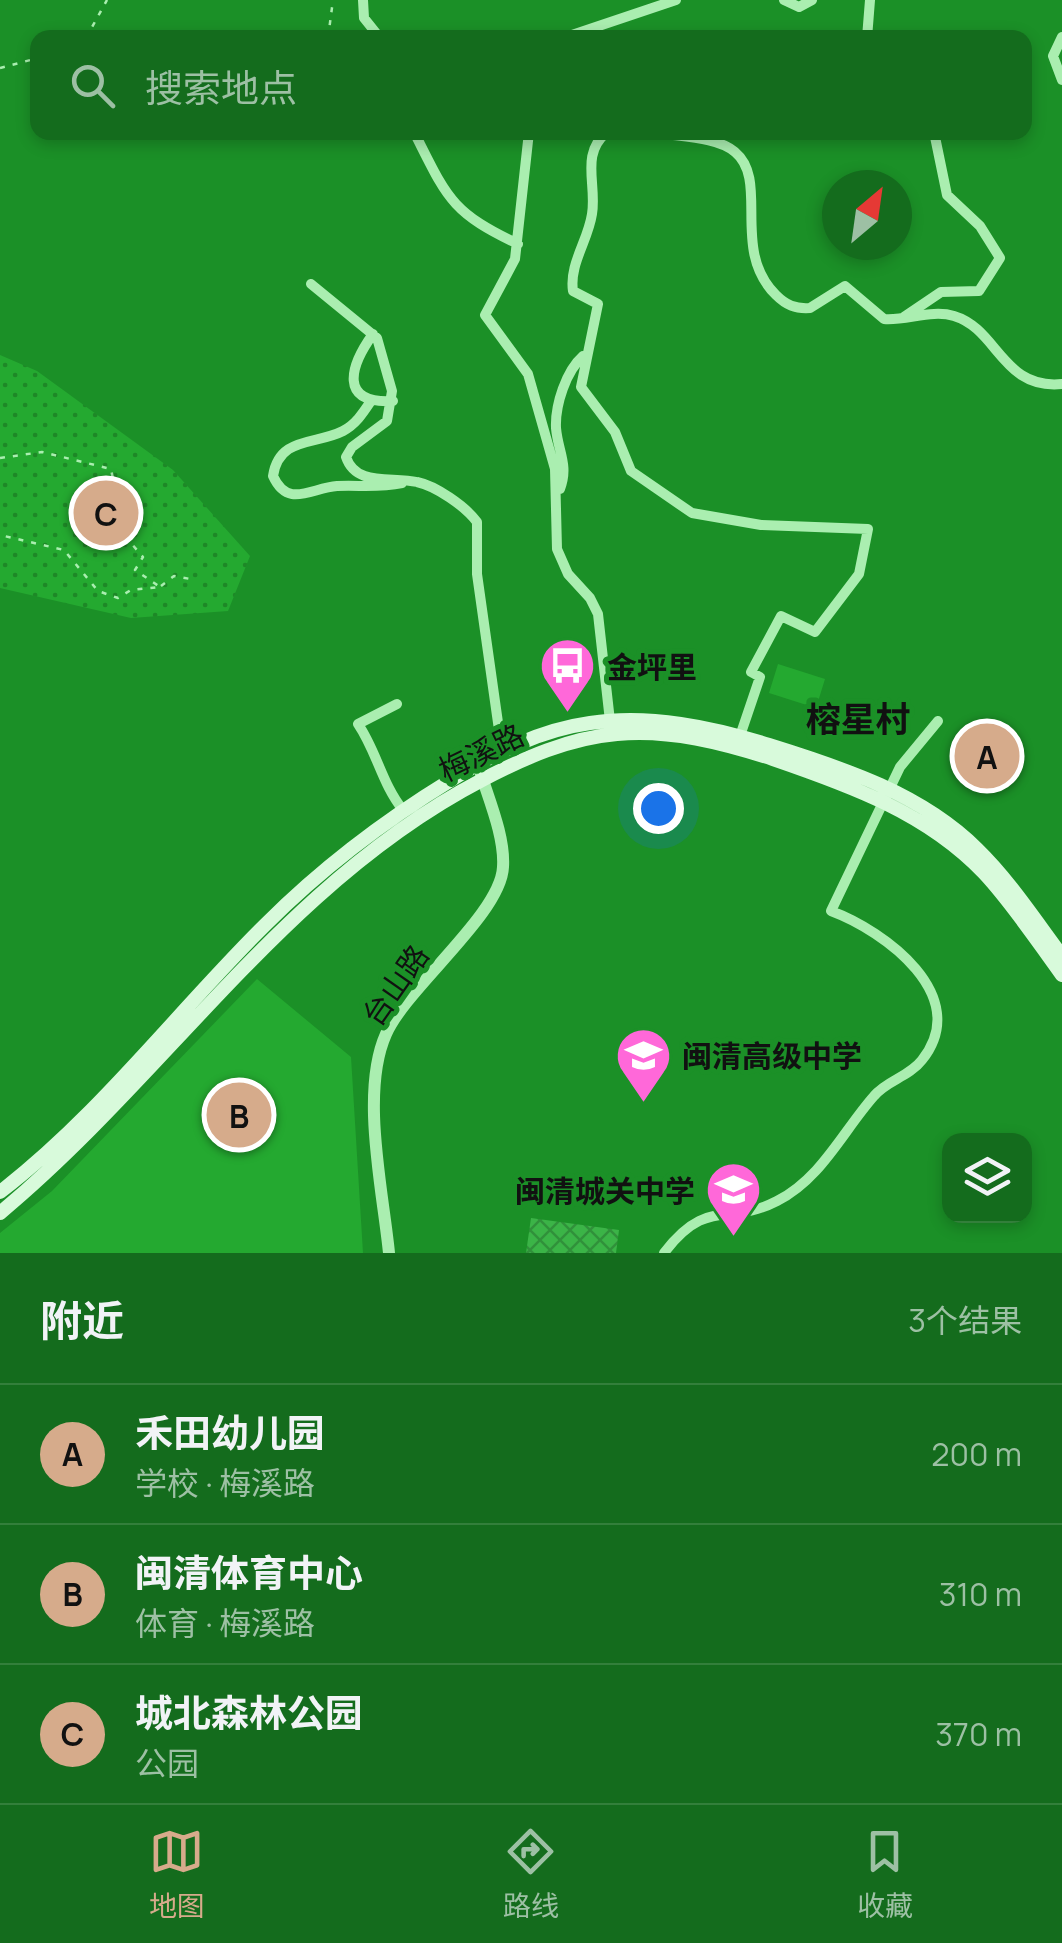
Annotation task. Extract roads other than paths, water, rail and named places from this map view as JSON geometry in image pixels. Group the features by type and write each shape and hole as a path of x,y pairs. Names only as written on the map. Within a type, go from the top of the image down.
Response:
{"main road":[{"name":"梅溪路","path":"2,1189 58,1143 266,924 320,874 403,810 502,751 549,732 610,720 664,722 740,736 886,795 945,822 975,846 1062,956"},
{"name":"梅溪路","path":"0,1213 70,1152 313,896 425,812 483,779 585,739 617,734 669,734 762,756 886,795 946,838 982,871 1062,975"}],"street":[{"path":"363,0 364,18 374,30"},
{"path":"587,30 676,0"},
{"path":"784,0 799,7 812,0"},
{"path":"867,30 870,0"},
{"path":"1062,37 1053,56 1062,80"},
{"path":"418,140 455,207 471,221 518,244"},
{"path":"529,140 518,244 508,275 485,315 528,374 558,495 557,549 568,574 590,598 598,614 610,720"},
{"path":"597,140 589,163 592,215 571,278 573,291 598,304 581,388 615,432 631,472 692,513 761,525 868,530 859,574 814,632 781,616 751,672 760,678 740,736"},
{"path":"695,140 722,145 740,157 752,186 753,261 764,284 784,303 810,308 845,286 884,320 954,315 971,325 1004,364 1042,386 1062,384"},
{"path":"898,320 941,292 980,291 1000,258 980,226 946,195 936,140"},
{"path":"312,284 373,334 393,402 387,421 352,447 347,462 366,477 428,486 477,522 477,574 502,751"},
{"path":"373,334 355,368 352,383 358,393 371,401 393,402"},
{"path":"558,495 566,470 556,418 567,377 586,354"},
{"path":"371,401 344,430 296,443 284,452 274,469 276,483 286,494 301,495 338,486 366,489 413,481"},
{"path":"397,704 358,724 376,755 389,792 403,810"},
{"path":"664,1253 682,1231 701,1218 771,1204 785,1196 844,1142 879,1091 914,1070 929,1050 938,1008 928,986 887,940 831,910 906,759 938,720"},
{"name":"台山路","path":"389,1253 376,1141 380,1054 390,1026 502,878 503,856 478,764"}],"place":[{"name":"城北森林公园","path":"106,513"},
{"name":"金坪里","path":"568,715"},
{"name":"禾田幼儿园","path":"987,756"},
{"name":"闽清高级中学","path":"643,1104"},
{"name":"闽清体育中心","path":"239,1115"},
{"name":"闽清城关中学","path":"734,1239"}],"district":[{"name":"榕星村","path":"858,719"}]}
